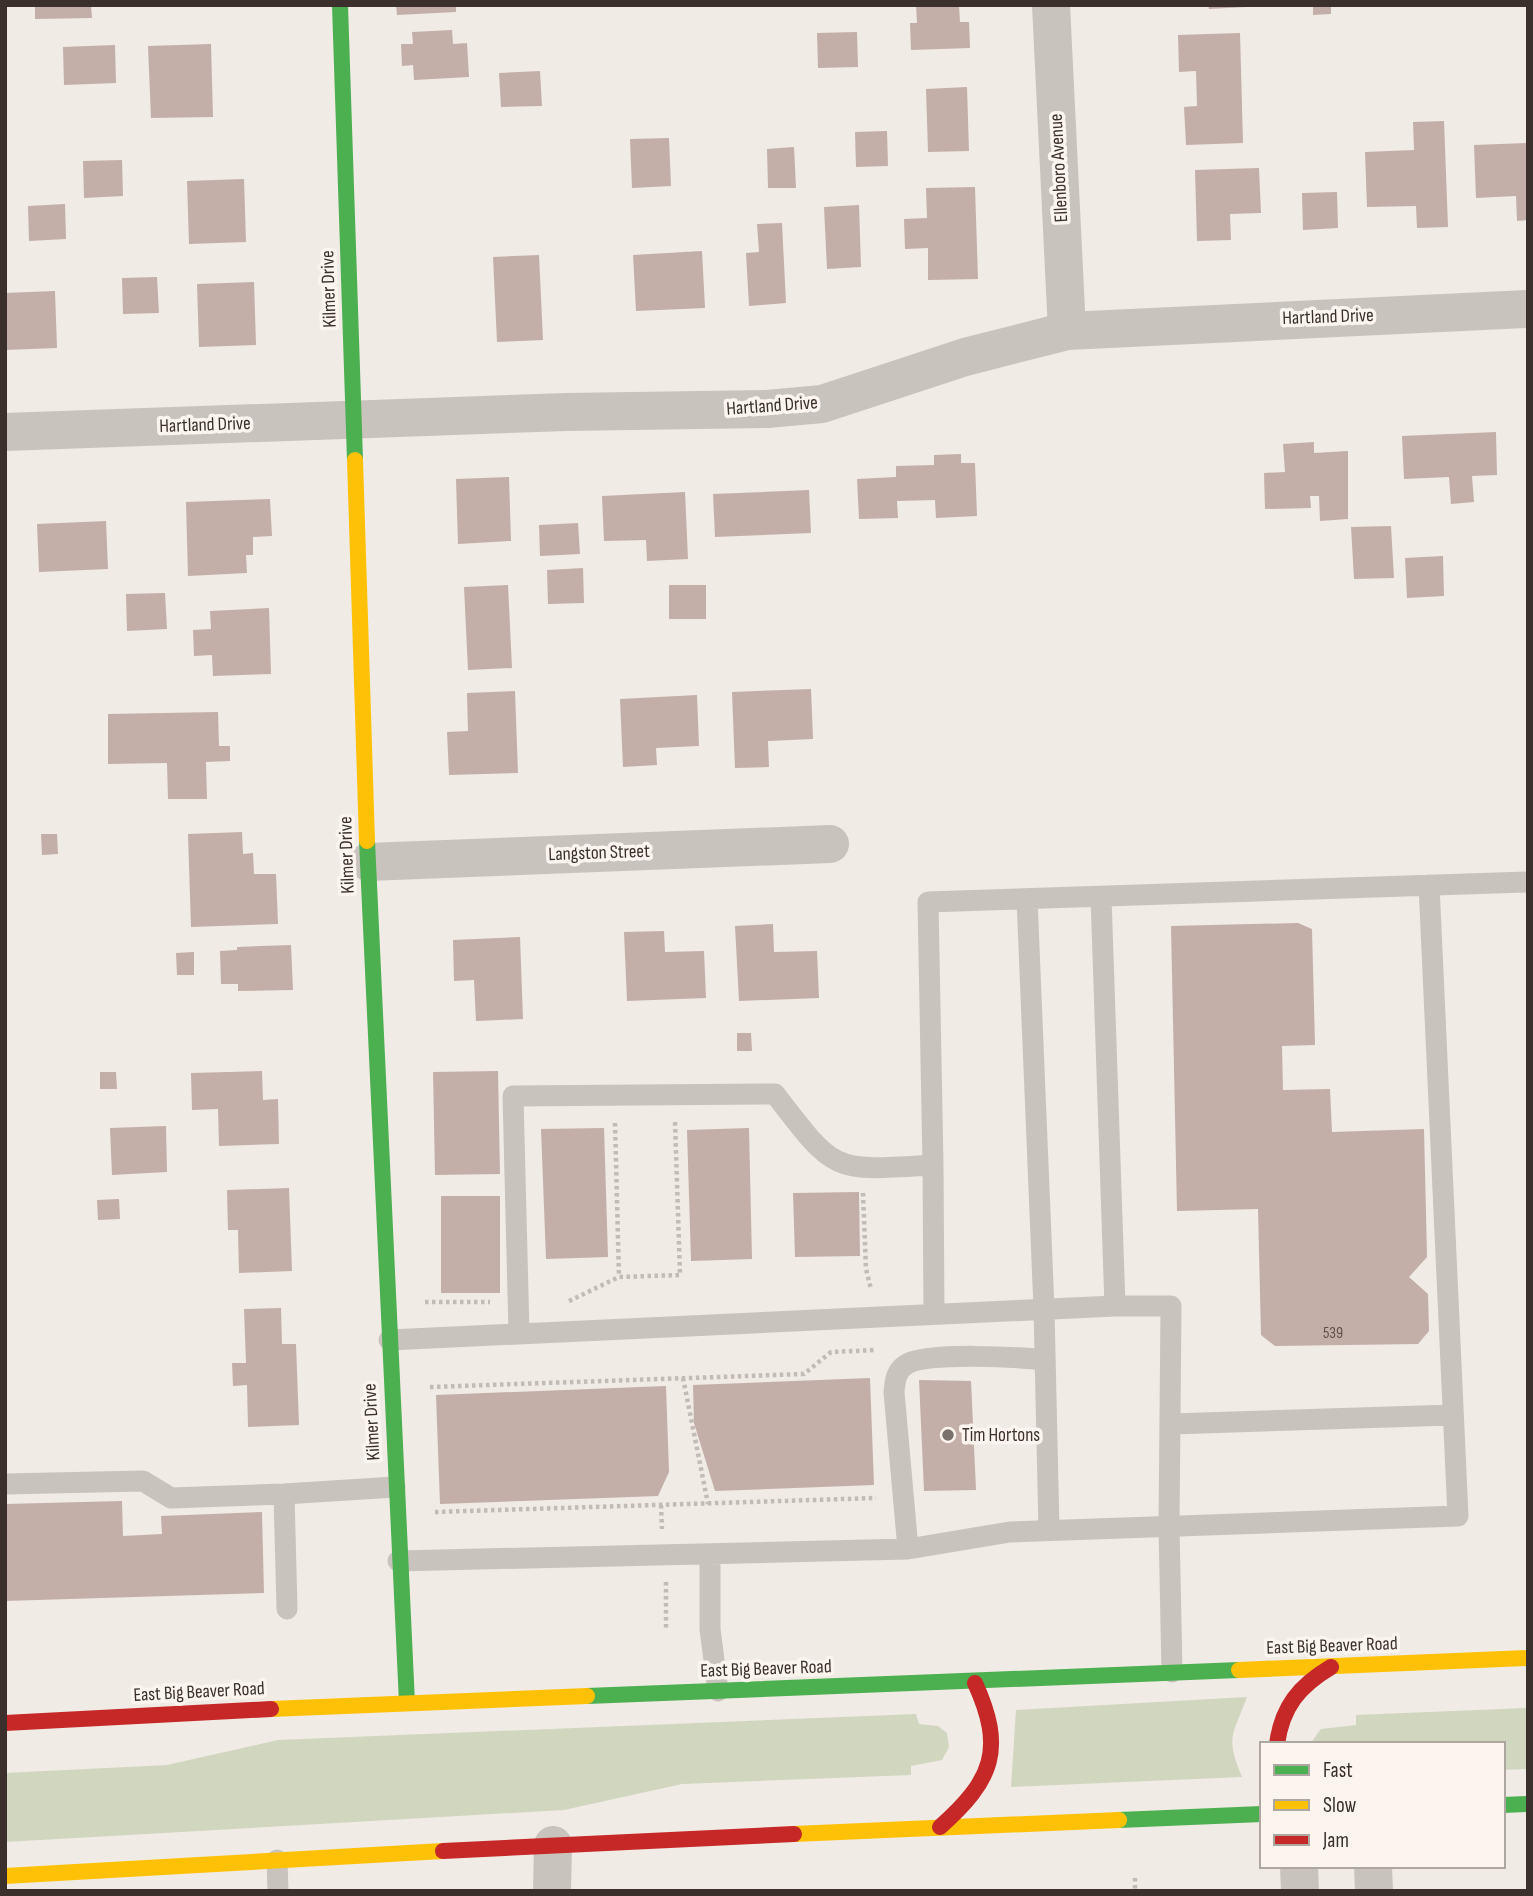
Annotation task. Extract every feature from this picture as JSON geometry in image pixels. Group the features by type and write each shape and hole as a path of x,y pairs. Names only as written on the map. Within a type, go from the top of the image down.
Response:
{"main road":[{"name":"Kilmer Drive","path":"340,5 368,862 398,1561 407,1703"},
{"name":"East Big Beaver Road","path":"5,1723 407,1703 975,1683 1528,1658"},
{"path":"1277,1742 1278,1730 1287,1705 1302,1684 1331,1667"},
{"path":"940,1827 968,1804 983,1785 993,1761 995,1731 989,1709 975,1683"},
{"path":"1505,1805 1528,1804"},
{"path":"5,1876 553,1845 1260,1814"}],"street":[{"name":"Ellenboro Avenue","path":"1051,5 1067,331"},
{"name":"Hartland Drive","path":"5,432 355,419 767,409 822,404 965,357 1067,331 1528,309"},
{"name":"Langston Street","path":"368,862 830,844"},
{"path":"552,1891 553,1845"},
{"path":"1299,1868 1300,1891"},
{"path":"1373,1868 1374,1891"}],"lane":[{"path":"934,1314 928,902 1528,882"},
{"path":"398,1561 908,1549 983,1534 1048,1530 1458,1516 1429,886"},
{"path":"1101,897 1115,1306"},
{"path":"1027,899 1044,1309 1048,1530"},
{"path":"519,1332 513,1096 775,1094 817,1149 839,1164 862,1170 933,1165"},
{"path":"389,1340 1044,1309 1171,1306 1168,1527 1172,1672"},
{"path":"908,1549 894,1392 899,1370 922,1360 1016,1357 1045,1360"},
{"path":"1171,1424 1453,1415"},
{"path":"5,1484 143,1481 171,1498 395,1487"},
{"path":"284,1494 287,1609"},
{"path":"710,1554 710,1629 718,1691"},
{"path":"277,1860 278,1891"}],"path":[{"path":"567,1302 619,1277 680,1275 675,1112"},
{"path":"614,1114 619,1277"},
{"path":"863,1182 866,1269 873,1300"},
{"path":"424,1302 499,1302"},
{"path":"875,1337 876,1363"},
{"path":"430,1387 804,1374 831,1352 876,1350"},
{"path":"683,1378 708,1504"},
{"path":"435,1512 881,1498"},
{"path":"661,1505 663,1539"},
{"path":"666,1582 666,1630"},
{"path":"1135,1878 1135,1891"}],"green space":[{"path":"1247,1697 1232,1744 1242,1777 1011,1787 1016,1710"},
{"path":"1528,1708 1528,1769 1505,1770 1505,1742 1311,1742 1321,1729 1356,1725 1356,1715"},
{"path":"916,1714 919,1724 938,1726 947,1733 949,1747 942,1760 911,1766 911,1775 682,1784 564,1810 5,1842 5,1773 167,1765 278,1740"}],"building":[{"path":"35,5 91,5 92,18 35,19"},
{"path":"396,5 456,5 456,12 397,15"},
{"path":"916,5 959,5 960,22 969,22 970,48 911,50 910,23 917,23"},
{"path":"1208,5 1246,5 1246,7 1209,9"},
{"path":"1313,5 1331,5 1331,14 1313,15"},
{"path":"452,30 453,44 467,43 469,77 414,80 413,65 402,66 401,44 413,44 412,32"},
{"path":"857,32 858,67 818,68 817,33"},
{"path":"1240,33 1243,143 1186,145 1184,107 1197,106 1196,71 1179,72 1178,35"},
{"path":"211,44 213,117 151,118 148,46"},
{"path":"115,45 116,83 64,85 63,47"},
{"path":"540,71 542,106 501,107 499,73"},
{"path":"967,87 969,151 928,152 926,89"},
{"path":"1444,121 1448,227 1417,228 1416,206 1367,207 1365,152 1414,150 1413,122"},
{"path":"887,131 888,166 856,167 855,132"},
{"path":"669,138 671,186 632,188 630,139"},
{"path":"1528,143 1528,220 1517,221 1516,196 1476,198 1474,145"},
{"path":"794,147 796,188 768,188 767,149"},
{"path":"122,160 123,196 84,198 83,161"},
{"path":"1259,168 1261,213 1230,214 1231,240 1197,241 1195,170"},
{"path":"244,179 246,242 189,244 187,181"},
{"path":"975,187 978,279 928,280 928,248 905,249 904,219 927,218 926,188"},
{"path":"1337,192 1338,228 1303,230 1302,193"},
{"path":"65,204 66,239 29,241 28,206"},
{"path":"859,205 861,267 827,269 824,207"},
{"path":"782,223 786,303 749,306 746,253 759,252 757,224"},
{"path":"702,251 705,308 636,311 633,255"},
{"path":"539,255 543,340 497,342 493,257"},
{"path":"157,277 159,313 123,314 122,278"},
{"path":"254,282 256,345 199,347 197,284"},
{"path":"55,291 57,348 5,350 5,293"},
{"path":"1496,432 1497,475 1472,476 1474,502 1451,504 1449,477 1404,479 1402,436"},
{"path":"1314,442 1314,453 1348,451 1348,519 1320,521 1319,496 1310,496 1311,508 1265,509 1264,473 1285,472 1283,444"},
{"path":"961,454 961,463 975,463 977,516 936,518 935,500 897,501 898,518 859,519 857,479 896,477 896,466 934,465 934,455"},
{"path":"509,477 511,541 458,544 456,479"},
{"path":"809,490 811,533 715,537 713,494"},
{"path":"685,492 688,559 647,561 646,540 604,541 602,496"},
{"path":"270,499 272,536 253,537 253,555 246,555 247,573 188,576 186,502"},
{"path":"106,521 108,569 39,572 37,524"},
{"path":"578,523 580,554 540,556 539,525"},
{"path":"1391,526 1394,578 1354,579 1351,527"},
{"path":"1443,556 1444,596 1407,598 1405,558"},
{"path":"583,568 584,603 548,604 547,570"},
{"path":"508,585 512,668 468,670 464,587"},
{"path":"669,585 706,585 706,619 669,619"},
{"path":"165,593 167,629 127,631 126,594"},
{"path":"269,608 271,674 213,676 212,655 194,656 193,630 211,629 210,611"},
{"path":"811,689 813,739 768,741 769,767 735,768 732,692"},
{"path":"515,691 518,773 449,775 447,732 468,731 467,693"},
{"path":"697,695 699,746 656,748 657,765 623,767 620,699"},
{"path":"218,712 219,746 230,746 230,761 206,762 207,799 168,799 167,763 108,764 108,714"},
{"path":"242,832 243,854 253,853 254,874 276,874 278,924 191,927 188,834"},
{"path":"41,834 57,834 58,854 42,855"},
{"path":"1298,923 1312,929 1315,1045 1282,1046 1283,1090 1330,1089 1332,1132 1424,1129 1427,1257 1409,1277 1428,1294 1429,1331 1418,1344 1275,1346 1261,1335 1258,1209 1177,1211 1171,926"},
{"path":"773,924 774,952 817,951 819,998 739,1001 735,926"},
{"path":"664,931 665,952 704,951 706,998 627,1001 624,932"},
{"path":"520,937 523,1019 476,1021 474,980 454,981 453,940"},
{"path":"291,945 293,990 238,991 238,984 221,984 220,951 237,950 237,947"},
{"path":"194,952 194,975 177,975 176,953"},
{"path":"737,1033 751,1033 752,1051 737,1051"},
{"path":"262,1071 263,1100 278,1099 279,1144 219,1146 218,1109 192,1110 191,1073"},
{"path":"498,1071 500,1174 435,1175 433,1072"},
{"path":"100,1072 116,1072 117,1089 100,1089"},
{"path":"166,1126 167,1172 112,1175 110,1128"},
{"path":"604,1128 608,1257 546,1259 541,1129"},
{"path":"749,1128 752,1259 691,1261 687,1130"},
{"path":"289,1188 292,1271 239,1273 238,1230 228,1230 227,1190"},
{"path":"859,1192 860,1256 795,1257 793,1193"},
{"path":"441,1196 500,1196 500,1293 441,1293"},
{"path":"119,1199 120,1219 98,1220 97,1200"},
{"path":"281,1308 282,1344 296,1344 299,1425 248,1427 247,1385 233,1386 232,1363 246,1363 244,1309"},
{"path":"870,1378 874,1485 715,1491 694,1423 693,1385"},
{"name":"Tim Hortons","path":"919,1380 971,1381 976,1490 924,1491"},
{"path":"666,1386 669,1472 658,1496 440,1504 436,1395"},
{"path":"122,1501 123,1536 162,1534 161,1516 262,1512 264,1593 5,1601 5,1504"}],"traffic: fast":[{"path":"340,5 355,460"},
{"path":"367,841 407,1703"},
{"path":"587,1696 1239,1670"},
{"path":"1505,1805 1528,1804"},
{"path":"1119,1820 1260,1814"}],"traffic: slow":[{"path":"355,460 367,841"},
{"path":"1239,1670 1528,1658"},
{"path":"271,1709 587,1696"},
{"path":"794,1834 1119,1820"},
{"path":"5,1876 443,1851"}],"traffic: jam":[{"path":"1277,1742 1283,1719 1294,1699 1310,1682 1331,1667"},
{"path":"940,1827 972,1794 989,1762 990,1727 975,1683"},
{"path":"5,1723 271,1709"},
{"path":"443,1851 794,1834"}],"place":[{"name":"Tim Hortons","path":"948,1435"}]}
